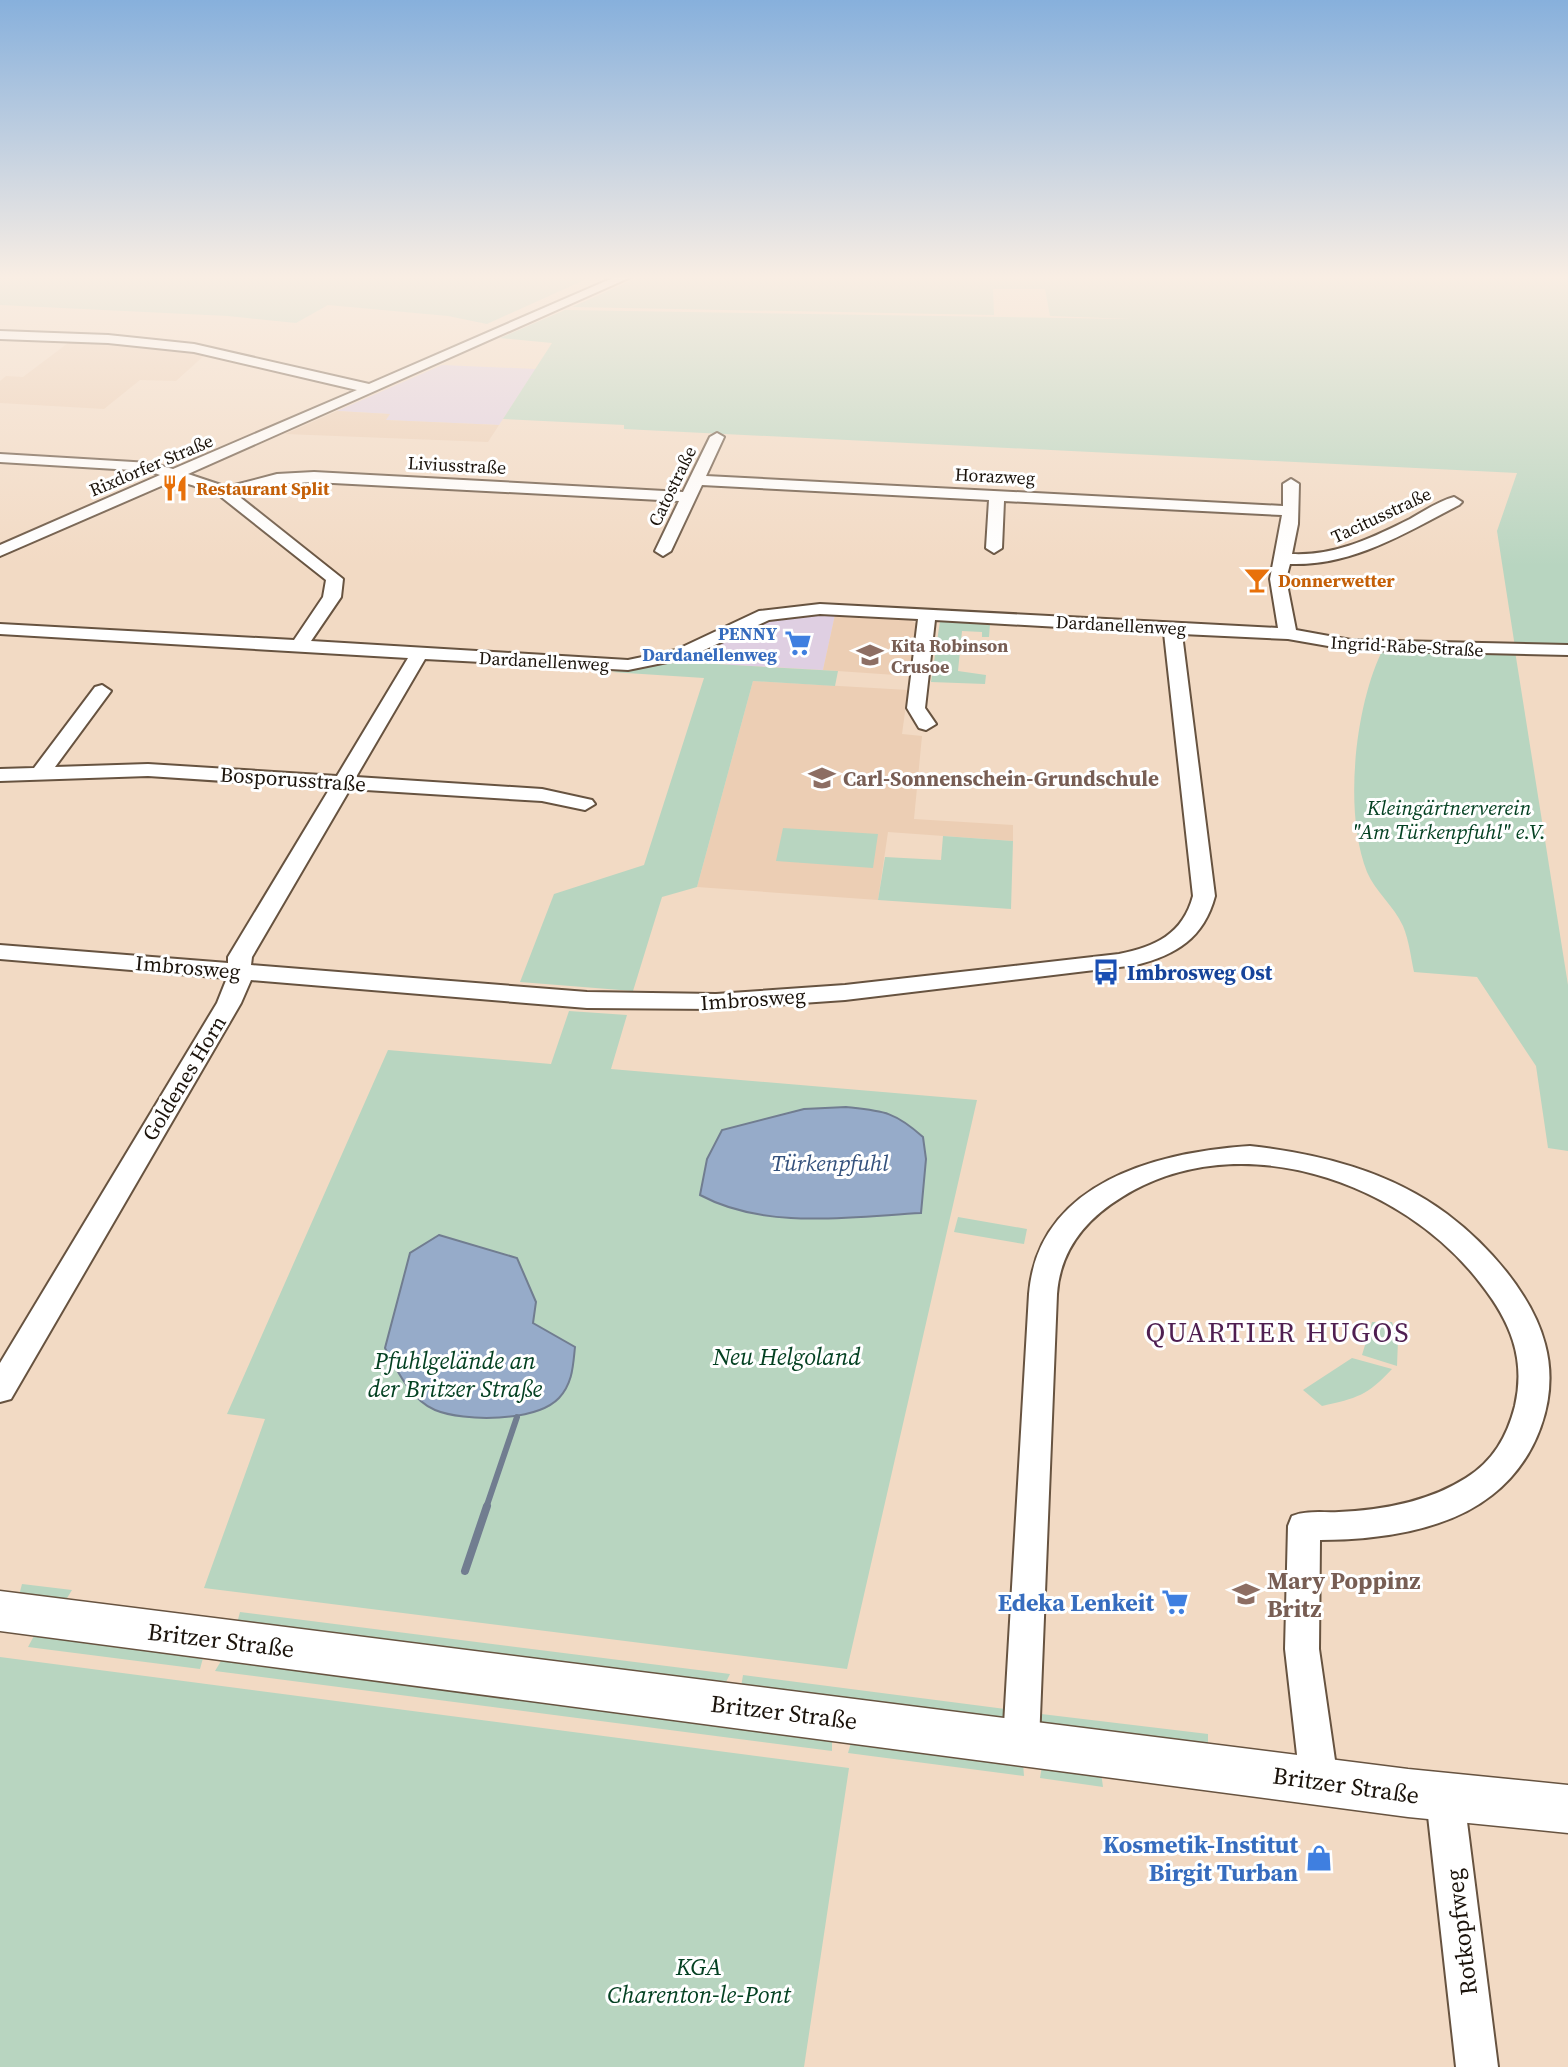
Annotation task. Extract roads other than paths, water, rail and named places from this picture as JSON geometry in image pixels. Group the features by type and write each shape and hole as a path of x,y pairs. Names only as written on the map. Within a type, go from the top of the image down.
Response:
{"main road":[{"name":"Britzer Straße","path":"0,1611 1445,1798 1568,1809"}],"street":[{"path":"306,373 366,387"},
{"name":"Rixdorfer Straße","path":"0,541 170,473 397,373"},
{"name":"Catostraße","path":"663,551 717,437"},
{"path":"0,458 150,467 225,492 334,579 332,597 298,647"},
{"name":"Liviusstraße","path":"225,492 277,480 314,477 688,496"},
{"name":"Horazweg","path":"696,480 1291,511"},
{"path":"1288,634 1278,584 1291,511 1291,484"},
{"name":"Rixdorfer Straße","path":"0,551 134,488"},
{"path":"994,548 997,495"},
{"name":"Tacitusstraße","path":"1282,559 1317,560 1343,556 1454,502"},
{"name":"Dardanellenweg","path":"0,629 628,665 673,657 748,621 780,612 820,609 1288,634"},
{"path":"926,724 916,708 927,614"},
{"name":"Imbrosweg","path":"0,952 622,1003 713,1004 1102,964 1149,954 1185,937 1201,912 1203,896 1172,628"},
{"name":"Ingrid-Rabe-Straße","path":"1288,634 1351,645 1568,650"},
{"name":"Goldenes Horn","path":"0,1390 229,1003 239,981 240,957 419,654"},
{"path":"40,774 102,691"},
{"name":"Bosporusstraße","path":"0,775 148,770 542,795 585,804"},
{"path":"1021,1742 1042,1310 1047,1269 1064,1233 1090,1203 1128,1180 1175,1163 1217,1157 1270,1157 1322,1166 1371,1184 1426,1211 1458,1237 1490,1270 1527,1335 1534,1366 1531,1414 1519,1448 1486,1485 1433,1511 1385,1522 1330,1527 1304,1526 1302,1649 1319,1781"},
{"name":"Rotkopfweg","path":"1445,1798 1477,2067"}],"water":[{"name":"Türkenpfuhl","path":"846,1107 896,1117 923,1137 926,1159 921,1213 808,1219 780,1217 725,1206 700,1195 707,1159 722,1130 804,1109"},
{"path":"439,1235 517,1258 536,1302 533,1323 575,1347 572,1374 567,1386 559,1398 548,1406 517,1416 481,1418 448,1414 426,1405 399,1374 385,1348 410,1253"}],"waterway":[{"path":"486,1508 517,1417"},
{"path":"465,1571 487,1506"}],"place":[{"name":"Restaurant Split","path":"175,488"},
{"name":"Donnerwetter","path":"1257,580"},
{"name":"PENNY Dardanellenweg","path":"798,643"},
{"name":"Kita Robinson Crusoe","path":"870,655"},
{"name":"Carl-Sonnenschein-Grundschule","path":"822,778"},
{"name":"Imbrosweg Ost","path":"1106,972"},
{"name":"Mary Poppinz Britz","path":"1246,1594"},
{"name":"Edeka Lenkeit","path":"1175,1602"},
{"name":"Kosmetik-Institut Birgit Turban","path":"1319,1858"}],"district":[{"name":"QUARTIER HUGOS","path":"1278,1332"}],"park label":[{"name":"Kleingärtnerverein \"Am Türkenpfuhl\" e.V.","path":"1449,819"},
{"name":"Neu Helgoland","path":"787,1356"},
{"name":"Pfuhlgelände an der Britzer Straße","path":"455,1374"},
{"name":"KGA Charenton-le-Pont","path":"699,1980"}]}
